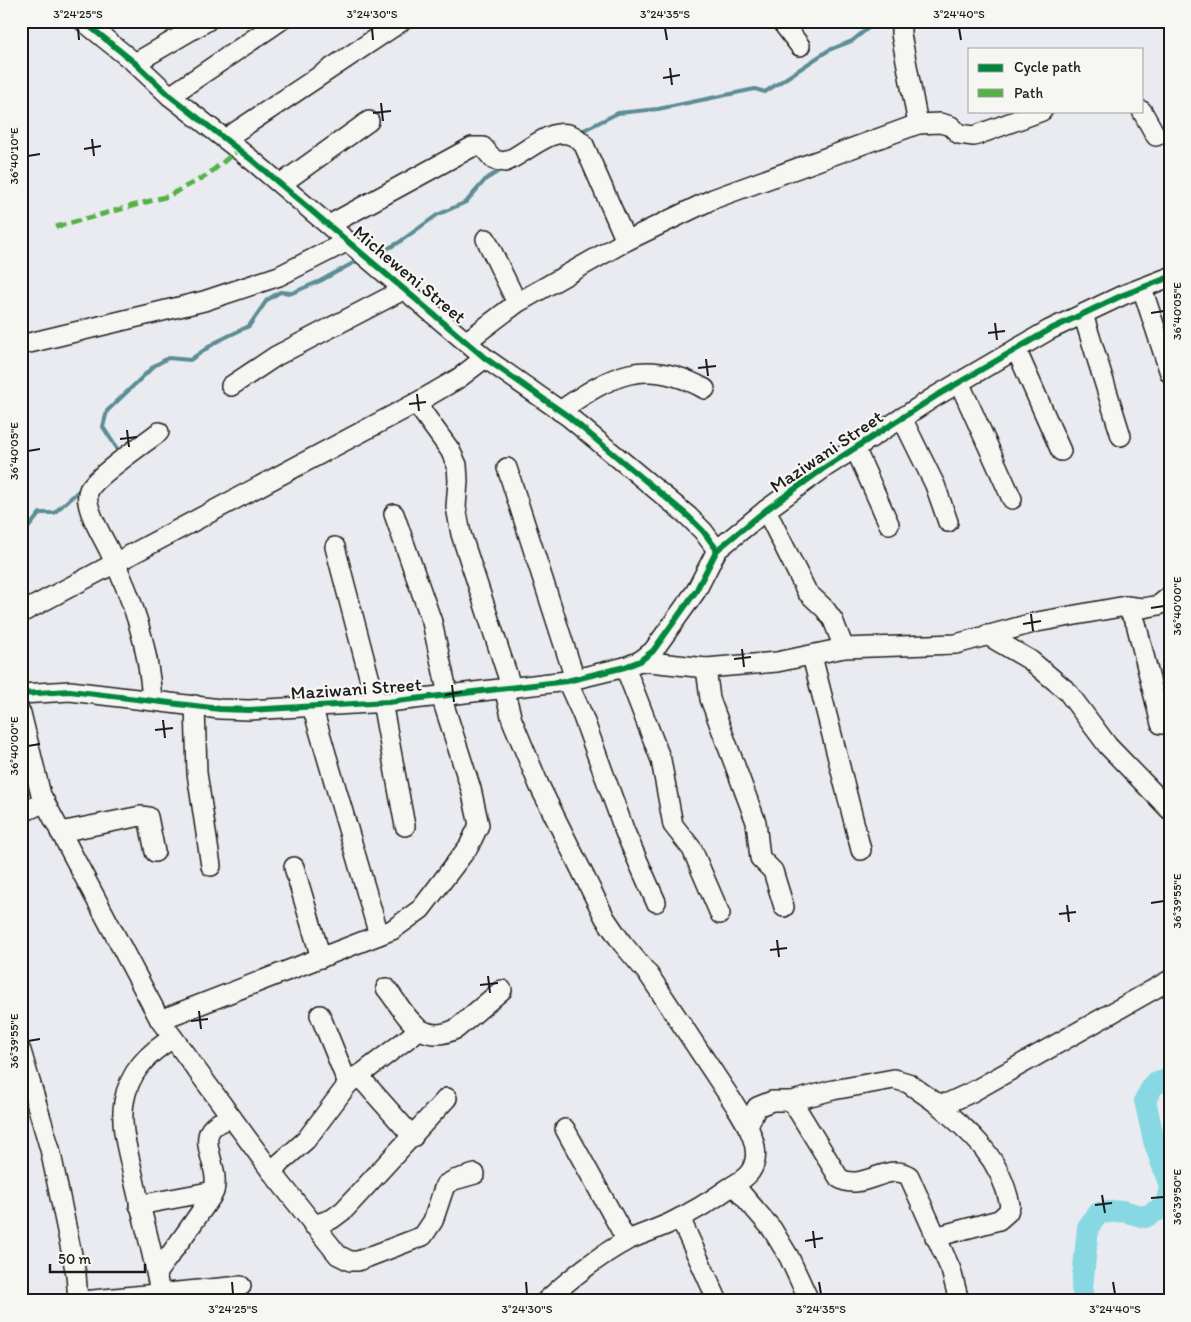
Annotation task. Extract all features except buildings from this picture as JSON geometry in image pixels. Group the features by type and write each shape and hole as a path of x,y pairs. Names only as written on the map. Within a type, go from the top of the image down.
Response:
{"street":[{"name":"Micheweni Street","path":"83,21 135,63 170,96 281,184 485,358 560,411 688,516 703,531 717,550"},
{"path":"135,63 207,21"},
{"path":"170,96 280,21"},
{"path":"225,139 402,21"},
{"path":"781,21 800,46"},
{"path":"901,21 901,34 918,124"},
{"path":"467,341 516,303 626,242 713,199 918,124 940,123 951,126 959,134 974,136 1039,112"},
{"path":"1143,112 1156,136"},
{"path":"281,184 369,121"},
{"path":"329,226 472,147 483,147 494,160 505,162 556,133 575,136 584,145 626,242"},
{"path":"486,238 516,303"},
{"path":"21,344 204,301 279,276 348,241"},
{"name":"Maziwani Street","path":"25,696 70,691 249,710 379,703 445,696 571,680 633,664 653,651 696,591 717,550 766,510 902,418 1048,330 1170,277"},
{"path":"1142,288 1170,373"},
{"path":"231,386 276,356 405,289"},
{"path":"1083,314 1121,436"},
{"path":"1016,349 1061,451"},
{"path":"21,613 416,403 459,378 485,358"},
{"path":"560,411 596,385 634,373 671,374 705,389"},
{"path":"959,382 1012,499"},
{"path":"416,403 450,450 457,465 456,507 460,534 507,687 512,720 538,785 606,918 622,943 649,975 748,1126 754,1145 755,1158 750,1172 734,1185 707,1204 627,1241 569,1280 546,1301"},
{"path":"902,418 935,485 948,522"},
{"path":"152,699 150,668 143,635 115,562 87,502 88,492 94,483 159,432"},
{"path":"855,448 889,524"},
{"path":"507,468 582,714 625,832 656,902"},
{"path":"766,510 807,592 825,609 833,620 844,648"},
{"path":"160,1020 392,930 421,909 469,846 479,825 473,795 445,696 432,622 394,514"},
{"path":"335,546 379,703 406,826"},
{"path":"720,914 692,849 673,825 661,760 633,664 706,668 812,656 844,648 956,644 1038,622 1126,606 1143,608 1159,605 1170,596"},
{"path":"1126,606 1136,623 1160,724"},
{"path":"987,635 1030,660 1060,685 1108,746 1169,807"},
{"path":"812,656 861,850"},
{"path":"706,668 710,699 756,822 760,858 774,871 784,907"},
{"path":"195,705 197,773 211,866"},
{"path":"312,706 379,935"},
{"path":"21,713 37,782 45,802 160,1020 271,1171 338,1255 344,1259 366,1260 423,1236 433,1221 445,1185 454,1180 475,1174"},
{"path":"21,813 45,802"},
{"path":"60,832 141,816 148,817 155,852"},
{"path":"294,867 321,958"},
{"path":"935,1102 946,1104 972,1092 1170,980"},
{"path":"386,988 419,1030 426,1034 440,1035 456,1029 502,990"},
{"path":"320,1015 353,1079 413,1138"},
{"path":"271,1171 306,1140 353,1079 419,1030"},
{"path":"160,1297 157,1272 140,1205 123,1124 124,1101 131,1079 141,1062 152,1051 173,1038"},
{"path":"21,1051 50,1149 76,1274 78,1301"},
{"path":"748,1126 757,1107 772,1101 792,1100 833,1090 894,1079 908,1083 935,1102 984,1146 995,1165 1010,1205 1004,1216 999,1220 935,1237"},
{"path":"313,1225 332,1219 344,1210 413,1138 447,1098"},
{"path":"792,1100 839,1178 845,1182 856,1183 895,1172 909,1176 951,1270 959,1301"},
{"path":"157,1272 188,1231 214,1191 214,1166 207,1142 209,1130 219,1121 232,1118"},
{"path":"565,1129 627,1241"},
{"path":"734,1185 772,1229 789,1257 808,1296"},
{"path":"140,1205 214,1191"},
{"path":"680,1218 716,1297"},
{"path":"82,1301 160,1297 241,1286"}],"waterway":[{"path":"578,133 618,113 658,109 755,89 765,92 829,50 852,41 877,21"},
{"path":"379,253 398,243 437,215 466,202 486,179 504,168"},
{"path":"120,453 103,427 107,411 154,366 168,358 190,360 216,342 249,326 267,300 280,292 292,293 320,281 355,262"},
{"path":"21,537 40,513 54,513 82,488"},
{"path":"1085,1301 1082,1288 1088,1227 1099,1213 1123,1211 1145,1217 1166,1206 1170,1186 1154,1141 1145,1100 1154,1084 1170,1079"}],"marked path":[{"path":"56,227 168,196 206,176 238,150"}],"cycle path":[{"path":"83,21 135,63 170,96 253,161 485,358 569,417 688,516 703,531 717,550"},
{"path":"21,694 70,691 220,709 249,710 388,702 567,681 625,667 640,661 653,651 696,591 717,550 766,510 824,468 936,396 1049,330 1123,295 1170,277"}]}
